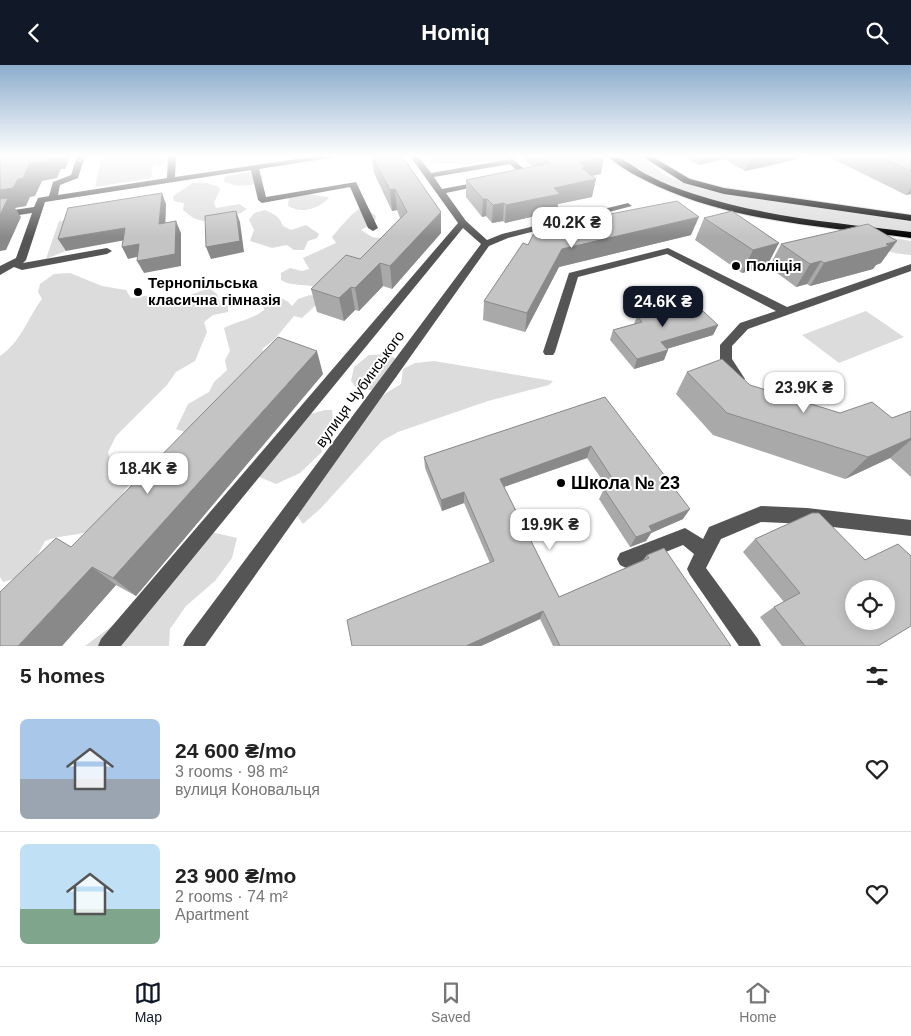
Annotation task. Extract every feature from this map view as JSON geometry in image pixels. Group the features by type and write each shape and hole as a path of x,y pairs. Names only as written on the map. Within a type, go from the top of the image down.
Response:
{"main road":[{"path":"655,183 678,193 716,205 756,213 911,235"},
{"path":"695,183 724,191 911,218"}],"street":[{"path":"53,199 56,184 58,183"},
{"path":"0,273 4,268 21,260 41,200 157,183"},
{"path":"258,183 262,200 353,184 373,228"},
{"path":"433,183 463,223 486,244 505,236 628,206"},
{"path":"439,192 481,183"},
{"path":"0,215 39,209"},
{"path":"108,646 463,223"},
{"name":"вулиця Чубинського","path":"193,646 486,244"},
{"path":"15,263 22,267 108,251"},
{"path":"549,352 573,275 668,251 786,311"},
{"path":"750,388 735,376 726,359 726,345 744,326 911,267"},
{"path":"751,646 696,569 714,533 761,514 807,515 911,528"},
{"path":"626,559 685,536 705,552"}],"shaded area":[{"path":"96,183 119,183 95,187"},
{"path":"193,183 206,183 219,187 220,190 214,203 216,208 239,204 247,209 223,220 202,221 191,217 183,210 184,203 174,201 173,196"},
{"path":"229,183 257,183 245,186"},
{"path":"666,183 685,183 700,189 911,222 911,232 797,218 758,211 683,191"},
{"path":"307,194 329,198 320,205 310,209 299,210 288,206 289,197"},
{"path":"359,209 367,209 376,216 375,222 361,230 372,237 386,239 323,289 290,284 281,280 281,273 290,268 302,271 309,269 303,258 336,243 332,237"},
{"path":"265,210 276,216 283,226 291,230 306,225 319,234 317,238 308,241 304,250 294,250 287,245 272,248 250,241 254,230 249,220 254,213"},
{"path":"75,219 66,251 46,259 59,221"},
{"path":"870,234 911,241 911,255 887,251 878,245"},
{"path":"70,273 102,286 126,290 131,298 152,295 166,299 190,295 209,288 217,294 220,303 228,304 228,312 213,315 204,322 207,332 195,361 176,372 167,385 116,436 108,452 114,474 136,476 104,517 90,530 83,533 45,541 27,575 3,582 0,577 0,356 19,337 42,299 38,292 40,284 54,274"},
{"path":"310,295 318,297 316,305 302,318 294,316 274,340 262,349 264,354 196,436 176,429 188,404 209,392 214,382 227,370 225,360 230,351 224,328 264,310 263,302 277,296 292,306 298,299"},
{"path":"866,311 904,337 839,363 802,335"},
{"path":"388,354 399,361 397,377 375,390 358,390 351,381 354,367 369,355"},
{"path":"434,361 553,381 549,385 488,401 398,432 382,441 321,508 303,524 290,506 375,404 386,393 401,384 403,369 415,363"},
{"path":"332,410 333,423 320,436 322,452 300,473 276,484 255,475 258,456 306,415"},
{"path":"207,531 237,538 232,558 215,581 186,606 170,629 169,646 85,646 116,623"}],"building":[{"path":"0,183 16,183 13,188 0,190"},
{"path":"386,183 421,183 441,212 390,266 380,263 355,288 351,287 339,298 311,289 346,255 360,259 407,212 395,189 390,190"},
{"path":"469,183 577,183 554,188 560,194 506,205 504,203 493,205 487,199 483,199"},
{"path":"162,193 159,224 176,221 175,254 137,261 139,244 122,247 125,228 58,239 68,208"},
{"path":"8,198 0,215 0,199"},
{"path":"677,201 699,217 562,249 527,313 484,301 523,243 528,245 534,233 595,217"},
{"path":"236,211 240,241 206,247 205,216"},
{"path":"732,211 779,243 753,250 704,218"},
{"path":"868,224 897,241 886,244 889,246 824,263 821,261 810,264 781,244"},
{"path":"692,301 718,325 661,342 668,350 637,359 613,330 642,322 637,316"},
{"path":"278,337 317,351 113,578 92,567 18,646 0,646 0,592 56,538 71,547"},
{"path":"722,359 750,385 840,413 872,402 892,418 911,411 911,438 868,457 727,413 687,372"},
{"path":"605,397 690,509 649,526 652,531 636,537 604,489 616,484 591,446 500,479 559,597 649,558 647,555 664,548 731,646 560,646 543,611 466,646 352,646 347,620 494,561 464,492 441,500 424,457"},
{"path":"812,513 819,513 865,560 898,544 911,556 911,626 878,646 805,646 774,607 800,593 755,539"}],"place":[{"name":"Поліція","path":"736,266"},
{"name":"Тернопільська класична гімназія","path":"138,292"},
{"name":"Школа № 23","path":"561,483"}]}
